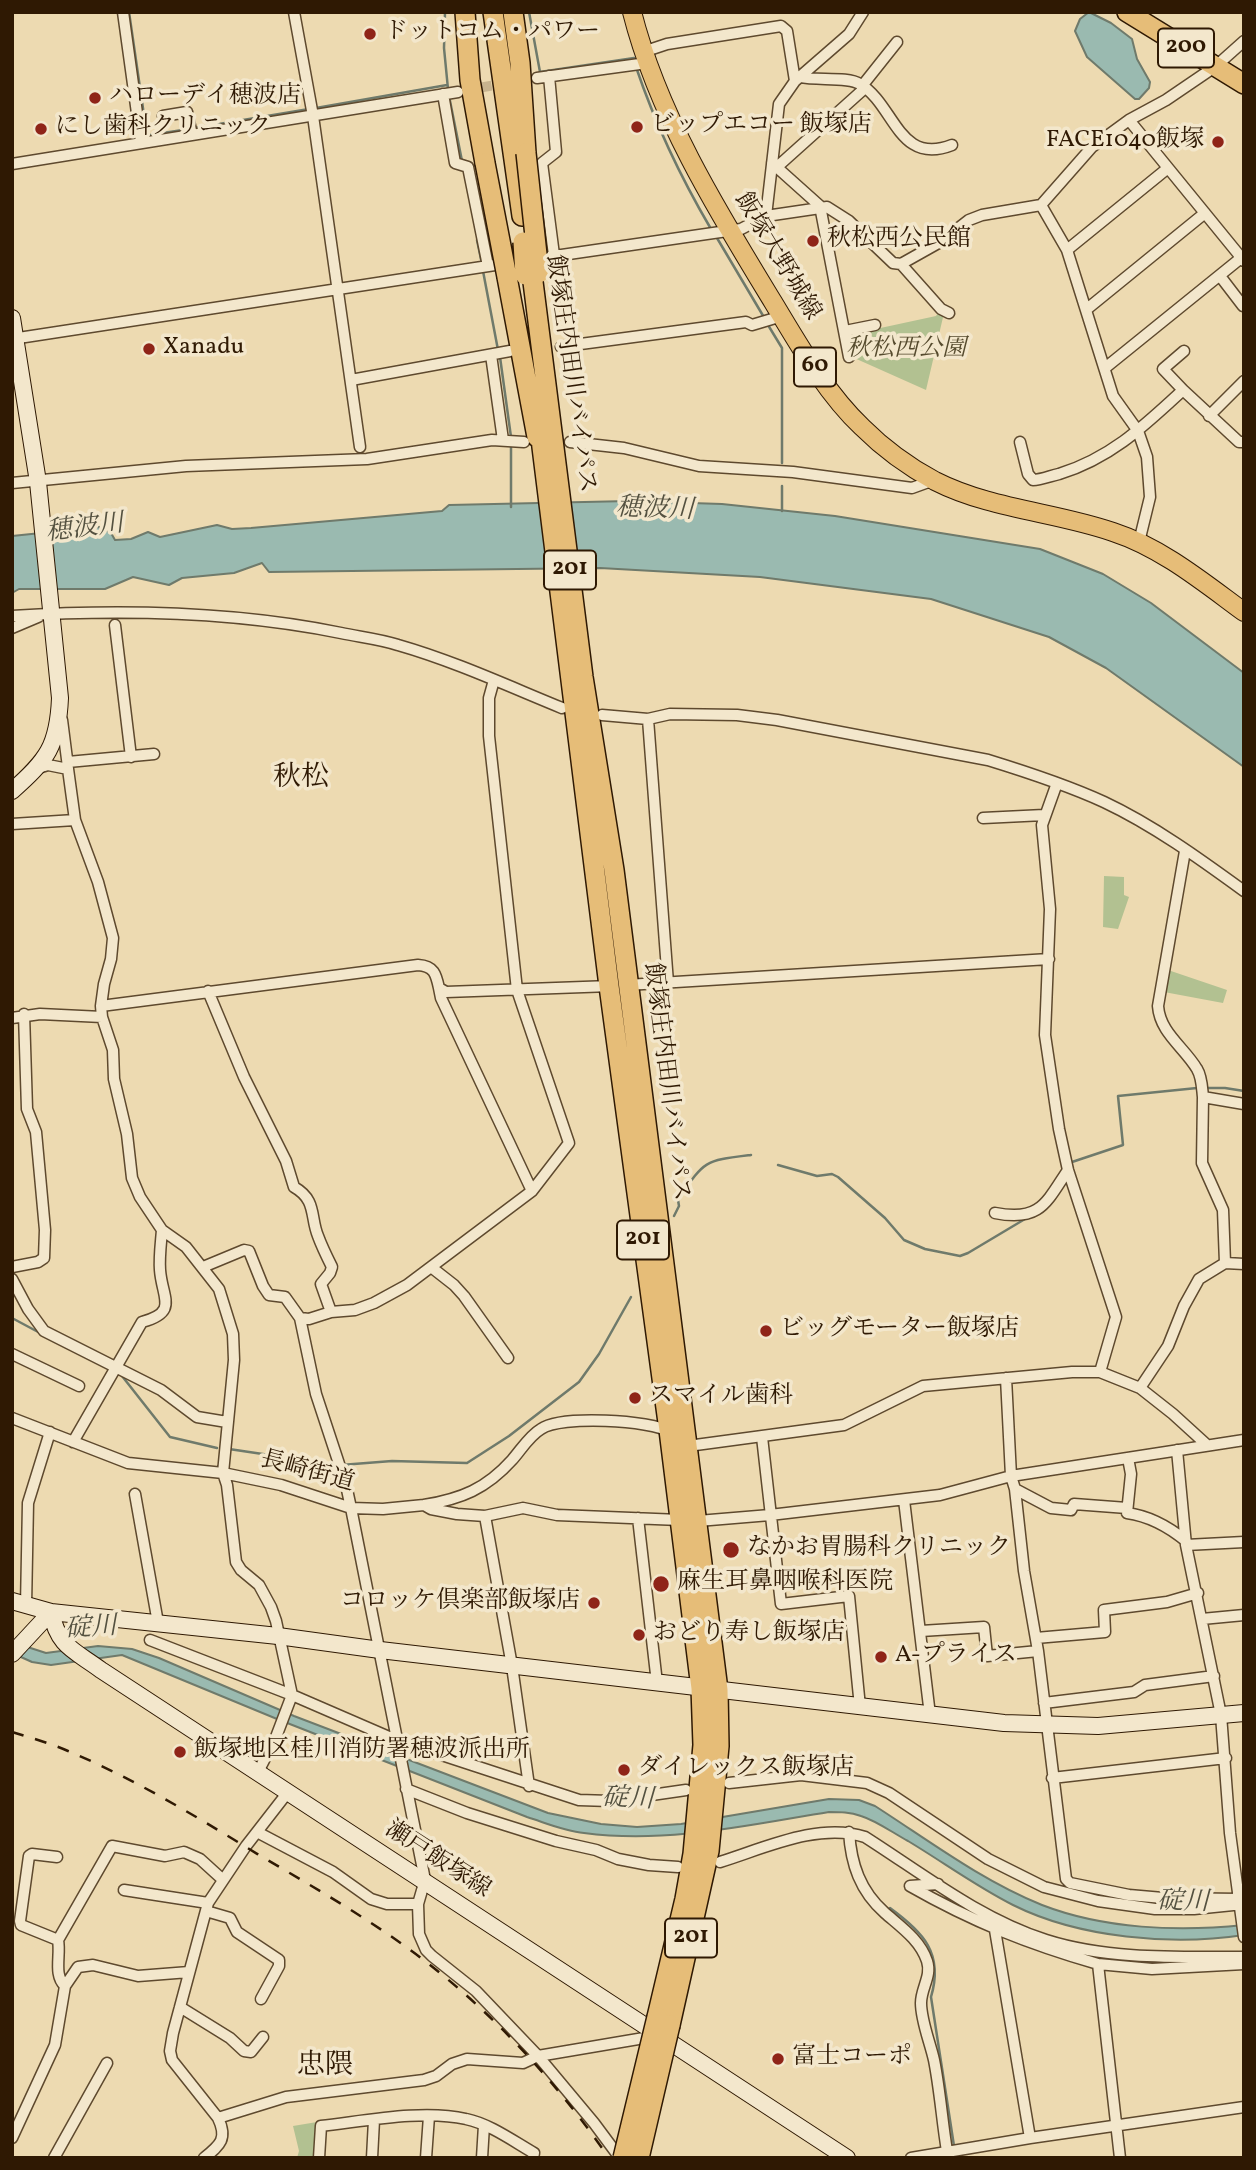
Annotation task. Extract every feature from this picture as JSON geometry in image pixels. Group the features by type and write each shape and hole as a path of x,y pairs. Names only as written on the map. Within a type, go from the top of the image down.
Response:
{"highway":[{"path":"465,12 471,80 485,163 526,275"},
{"name":"飯塚庄内田川バイパス","path":"493,12 520,155 526,275 576,675 618,986 688,1446 689,1520"},
{"path":"513,12 520,63 520,155 526,275"},
{"name":"200","path":"1127,12 1221,62 1244,69"},
{"name":"200","path":"1152,12 1221,62 1244,84"},
{"name":"飯塚庄内田川バイパス","path":"526,275 537,310 550,465"},
{"name":"飯塚庄内田川バイパス","path":"618,986 669,1430 689,1520 710,1689 703,1745 707,1805 700,1858 663,2026 639,2158"},
{"name":"飯塚庄内田川バイパス","path":"622,2158 663,2026"}],"main road":[{"name":"飯塚大野城線","path":"632,12 640,61 726,230 778,318 833,393 862,427 897,457 934,480 999,504 1098,527 1139,542 1194,574 1244,612"}],"street":[{"path":"123,12 141,142"},
{"path":"294,12 312,111 360,447"},
{"path":"766,216 775,165 779,104 797,79 849,34 863,12"},
{"path":"573,345 542,163 556,152 543,77 640,61 667,44 781,26 787,32 797,79"},
{"path":"901,264 942,241 969,220 982,215 1041,205 1092,147 1129,120 1166,100 1221,62 1244,41"},
{"path":"775,165 864,87 897,42"},
{"path":"797,79 852,81 864,87 881,103 897,130 908,141 931,150 952,145"},
{"path":"12,164 141,142 191,130 450,93 455,163 468,167 485,267"},
{"path":"163,116 187,112 191,130"},
{"path":"1105,368 1243,260 1129,120"},
{"path":"775,165 820,206 849,357"},
{"path":"1067,250 1168,168"},
{"path":"1041,205 1067,250 1113,396 1138,431 1147,457 1151,487 1139,542"},
{"path":"14,339 741,229 766,216 820,206 832,209 849,220 893,262 901,264 941,309 950,313"},
{"path":"1087,309 1205,213"},
{"path":"1220,276 1243,306"},
{"path":"12,318 38,482 48,612 75,820 98,882 113,937 101,1012 113,1050 114,1079 127,1134 132,1178 162,1230 179,1240 219,1289 233,1334 234,1360 223,1473 228,1485 232,1546 236,1562 241,1570 259,1585 276,1621 292,1697 258,1772"},
{"path":"561,347 746,322 752,324 778,318"},
{"path":"845,331 875,325"},
{"path":"1184,351 1163,369 1209,416 1239,442 1244,442"},
{"path":"12,483 186,466 367,459 512,441 500,353 351,380"},
{"path":"1209,416 1244,381"},
{"path":"1020,442 1028,474 1036,481 1069,471 1105,454 1138,431 1183,390"},
{"path":"570,442 624,447 699,466 793,472 912,488 934,480"},
{"path":"12,628 48,612"},
{"path":"12,616 48,612 186,612 290,622 397,644 562,708"},
{"path":"114,625 131,758"},
{"path":"300,1318 355,1310 407,1285 532,1191 569,1143 517,990 489,736 489,698 494,680"},
{"path":"12,791 38,768 53,742 59,721 60,698"},
{"path":"602,715 648,719 670,714 737,715 777,720 988,760 1104,802 1185,851 1244,891"},
{"path":"648,719 668,983"},
{"path":"38,768 154,754"},
{"path":"1057,783 1044,815 1042,837 1050,909 1045,1035 1068,1170 1116,1317 1100,1372"},
{"path":"983,818 1044,815"},
{"path":"12,824 75,820"},
{"path":"1185,851 1158,1006 1159,1018 1165,1030 1201,1076 1202,1163 1223,1210 1225,1263"},
{"path":"439,988 446,992 618,986 1049,958"},
{"path":"12,1018 24,1014 101,1012 208,991 418,965 431,967 435,971 441,998 532,1191"},
{"path":"208,991 244,1076 286,1161 294,1187 304,1193 315,1217 316,1233 332,1267 331,1273 321,1284 331,1312"},
{"path":"12,1267 38,1262 44,1258 45,1230 36,1132 27,1110 24,1014"},
{"path":"1203,1097 1244,1104"},
{"path":"995,1213 1023,1216 1043,1206 1068,1170"},
{"path":"73,1442 142,1322 157,1318 164,1311 166,1304 160,1271 162,1230"},
{"path":"203,1267 244,1250 249,1251 263,1286 270,1295 285,1297 300,1318 316,1394 346,1485 380,1650 425,1880 418,1904 419,1934 426,1950 476,1991 538,2056 622,2158"},
{"path":"1140,1388 1168,1346 1184,1306 1199,1279 1225,1263 1244,1264"},
{"path":"431,1268 459,1291 508,1358"},
{"path":"12,1279 44,1331 161,1390 197,1417 227,1422"},
{"path":"12,1354 79,1386"},
{"path":"424,1505 448,1501 481,1488 499,1475 538,1430 558,1421 603,1421 669,1430 688,1446 844,1425 923,1386 1060,1373 1100,1372 1140,1388 1207,1446"},
{"path":"1006,1378 1011,1476 1038,1651 1063,1874 1070,1884 1129,1895 1241,1904"},
{"name":"長崎街道","path":"12,1418 128,1463 223,1473 281,1485 351,1508 383,1509 424,1505 457,1514 485,1516 523,1508 557,1514 689,1520 770,1515 940,1495 1011,1476 1244,1440"},
{"path":"50,1432 28,1503 19,1604 51,1612 278,1636 657,1684 1046,1726 1146,1724 1244,1713"},
{"path":"762,1437 781,1604 849,1596 860,1707"},
{"path":"1177,1450 1186,1543 1221,1715 1230,1833 1244,1937"},
{"path":"1128,1458 1131,1474 1127,1513 1149,1519 1177,1533 1186,1543 1244,1542"},
{"path":"1015,1489 1058,1511 1071,1510 1074,1504 1128,1508"},
{"path":"135,1494 158,1623"},
{"path":"904,1500 930,1715"},
{"path":"485,1516 512,1666 529,1786"},
{"path":"638,1518 657,1684"},
{"path":"1036,1638 1105,1632 1104,1610 1167,1602 1198,1593"},
{"path":"12,1654 29,1639 51,1612"},
{"name":"瀬戸飯塚線","path":"51,1612 55,1632 64,1643 102,1670 425,1880 663,2026 846,2158"},
{"path":"1202,1619 1244,1615"},
{"path":"921,1632 984,1627 987,1656 1038,1651"},
{"path":"150,1640 396,1742 579,1800 596,1802 686,1790"},
{"path":"1044,1703 1135,1692 1145,1685 1214,1676"},
{"path":"1052,1777 1226,1758"},
{"path":"729,1783 801,1775 867,1783 897,1798 988,1859 1044,1887 1134,1908 1194,1909 1241,1904"},
{"path":"405,1787 480,1817 555,1842 649,1865 700,1858 818,1832 849,1832 865,1837 983,1913 1047,1940 1095,1951 1244,1957"},
{"path":"204,2158 215,2149 222,2138 223,2128 172,2060 170,2051 180,2007 207,1907 222,1879 288,1792"},
{"path":"257,1832 333,1872 371,1899 387,1904 418,1904"},
{"path":"849,1832 851,1854 866,1892 909,1933 928,1963 929,1974 920,2003 951,2150"},
{"path":"65,1986 60,1982 58,1940 112,1846 165,1856 184,1852 200,1859 222,1879"},
{"path":"57,1857 32,1854 29,1857 20,1920 26,1929 58,1940"},
{"path":"938,1884 910,1886 995,1930 1098,1964 1152,1969 1244,1964"},
{"path":"124,1890 207,1907 230,1918 237,1932 279,1960 279,1966 261,1999"},
{"path":"995,1930 1030,2138"},
{"path":"12,2138 55,2045 65,1986 78,1967 87,1964 138,1976 189,1972"},
{"path":"1098,1964 1120,2158"},
{"path":"180,2007 230,2038 244,2052 251,2052 263,2037"},
{"path":"218,2118 286,2097 424,2080 467,2059 523,2063 538,2056 663,2026"},
{"path":"54,2158 107,2063"},
{"path":"911,2158 1244,2107"},
{"path":"426,2158 429,2116"},
{"path":"320,2158 321,2126 429,2116 466,2119 484,2125 534,2153 533,2158"},
{"path":"372,2158 374,2120"},
{"path":"482,2158 484,2125"}],"green space":[{"name":"秋松西公園","path":"940,310 944,313 926,390 852,357 848,335 936,316"},
{"path":"1104,876 1124,877 1124,895 1129,897 1118,929 1103,927"},
{"path":"1168,970 1227,990 1223,1003 1164,992"},
{"path":"317,2122 315,2158 297,2158 299,2151 293,2126"}],"water":[{"path":"1089,12 1111,23 1132,39 1137,59 1150,82 1149,88 1139,99 1135,99 1087,57 1075,31 1080,19"},
{"name":"穂波川","path":"629,501 722,504 835,516 1040,549 1103,574 1151,603 1244,673 1244,767 1106,668 1049,637 931,599 760,577 600,568 269,572 262,563 234,573 182,578 169,585 133,577 105,589 19,589 12,593 12,536 99,527 111,533 115,540 131,539 148,532 160,537 217,525 232,529 251,528 442,511 449,505"},
{"path":"12,1642 46,1653 98,1646 132,1649 294,1716 548,1813 601,1824 637,1827 681,1824 829,1799 859,1800 875,1806 977,1872 1042,1905 1090,1919 1142,1927 1244,1925 1244,1935 1187,1940 1157,1939 1126,1937 1067,1925 1013,1905 879,1824 849,1813 829,1812 676,1835 615,1836 569,1830 527,1817 122,1655 51,1665 32,1662 12,1653"}],"waterway":[{"path":"129,12 147,136"},
{"path":"445,12 444,48 448,89"},
{"path":"529,12 540,72 634,58 634,61"},
{"path":"636,67 669,150 711,229"},
{"path":"316,108 447,85"},
{"path":"449,96 462,161"},
{"path":"195,128 309,109"},
{"path":"144,136 189,129"},
{"path":"717,238 765,319"},
{"path":"477,240 482,264"},
{"path":"483,271 498,350"},
{"path":"768,325 782,348 782,463"},
{"path":"500,357 511,437"},
{"path":"511,444 511,507"},
{"path":"782,486 782,511"},
{"path":"1072,1162 1123,1145 1118,1096 1197,1088"},
{"path":"1204,1088 1244,1091"},
{"path":"674,1216 679,1206 678,1200 700,1170 714,1161 751,1155"},
{"path":"778,1165 817,1176 832,1174 838,1177 885,1218 904,1240 925,1249 960,1256 1025,1219"},
{"path":"341,1465 392,1461 467,1463 509,1436 579,1382 599,1354 631,1297"},
{"path":"12,1318 40,1333"},
{"path":"122,1376 170,1437 217,1448"},
{"path":"229,1449 276,1456 300,1465 331,1464"},
{"path":"890,1908 921,1935 932,1956 935,1968 931,1997 954,2146"}],"tunnel":[{"path":"467,90 507,83"}],"railway":[{"path":"12,1732 61,1748 142,1786 322,1892 405,1946 451,1982 501,2028 569,2104 609,2158"}],"place":[{"name":"ドットコム・パワー","path":"370,34"},
{"name":"ハローデイ穂波店","path":"95,98"},
{"name":"ビップエコー 飯塚店","path":"637,127"},
{"name":"にし歯科クリニック","path":"41,129"},
{"name":"FACE1040飯塚","path":"1218,142"},
{"name":"秋松西公民館","path":"813,241"},
{"name":"Xanadu","path":"149,349"},
{"name":"ビッグモーター飯塚店","path":"766,1331"},
{"name":"スマイル歯科","path":"635,1398"},
{"name":"なかお胃腸科クリニック","path":"731,1550"},
{"name":"麻生耳鼻咽喉科医院","path":"661,1584"},
{"name":"コロッケ倶楽部飯塚店","path":"594,1603"},
{"name":"おどり寿し飯塚店","path":"639,1635"},
{"name":"A-プライス","path":"881,1657"},
{"name":"飯塚地区桂川消防署穂波派出所","path":"180,1752"},
{"name":"ダイレックス飯塚店","path":"624,1770"},
{"name":"富士コーポ","path":"778,2059"}],"district":[{"name":"秋松","path":"301,780"},
{"name":"忠隈","path":"325,2068"}],"water label":[{"name":"碇川","path":"91,1630"},
{"name":"碇川","path":"628,1801"},
{"name":"碇川","path":"1183,1904"}]}
